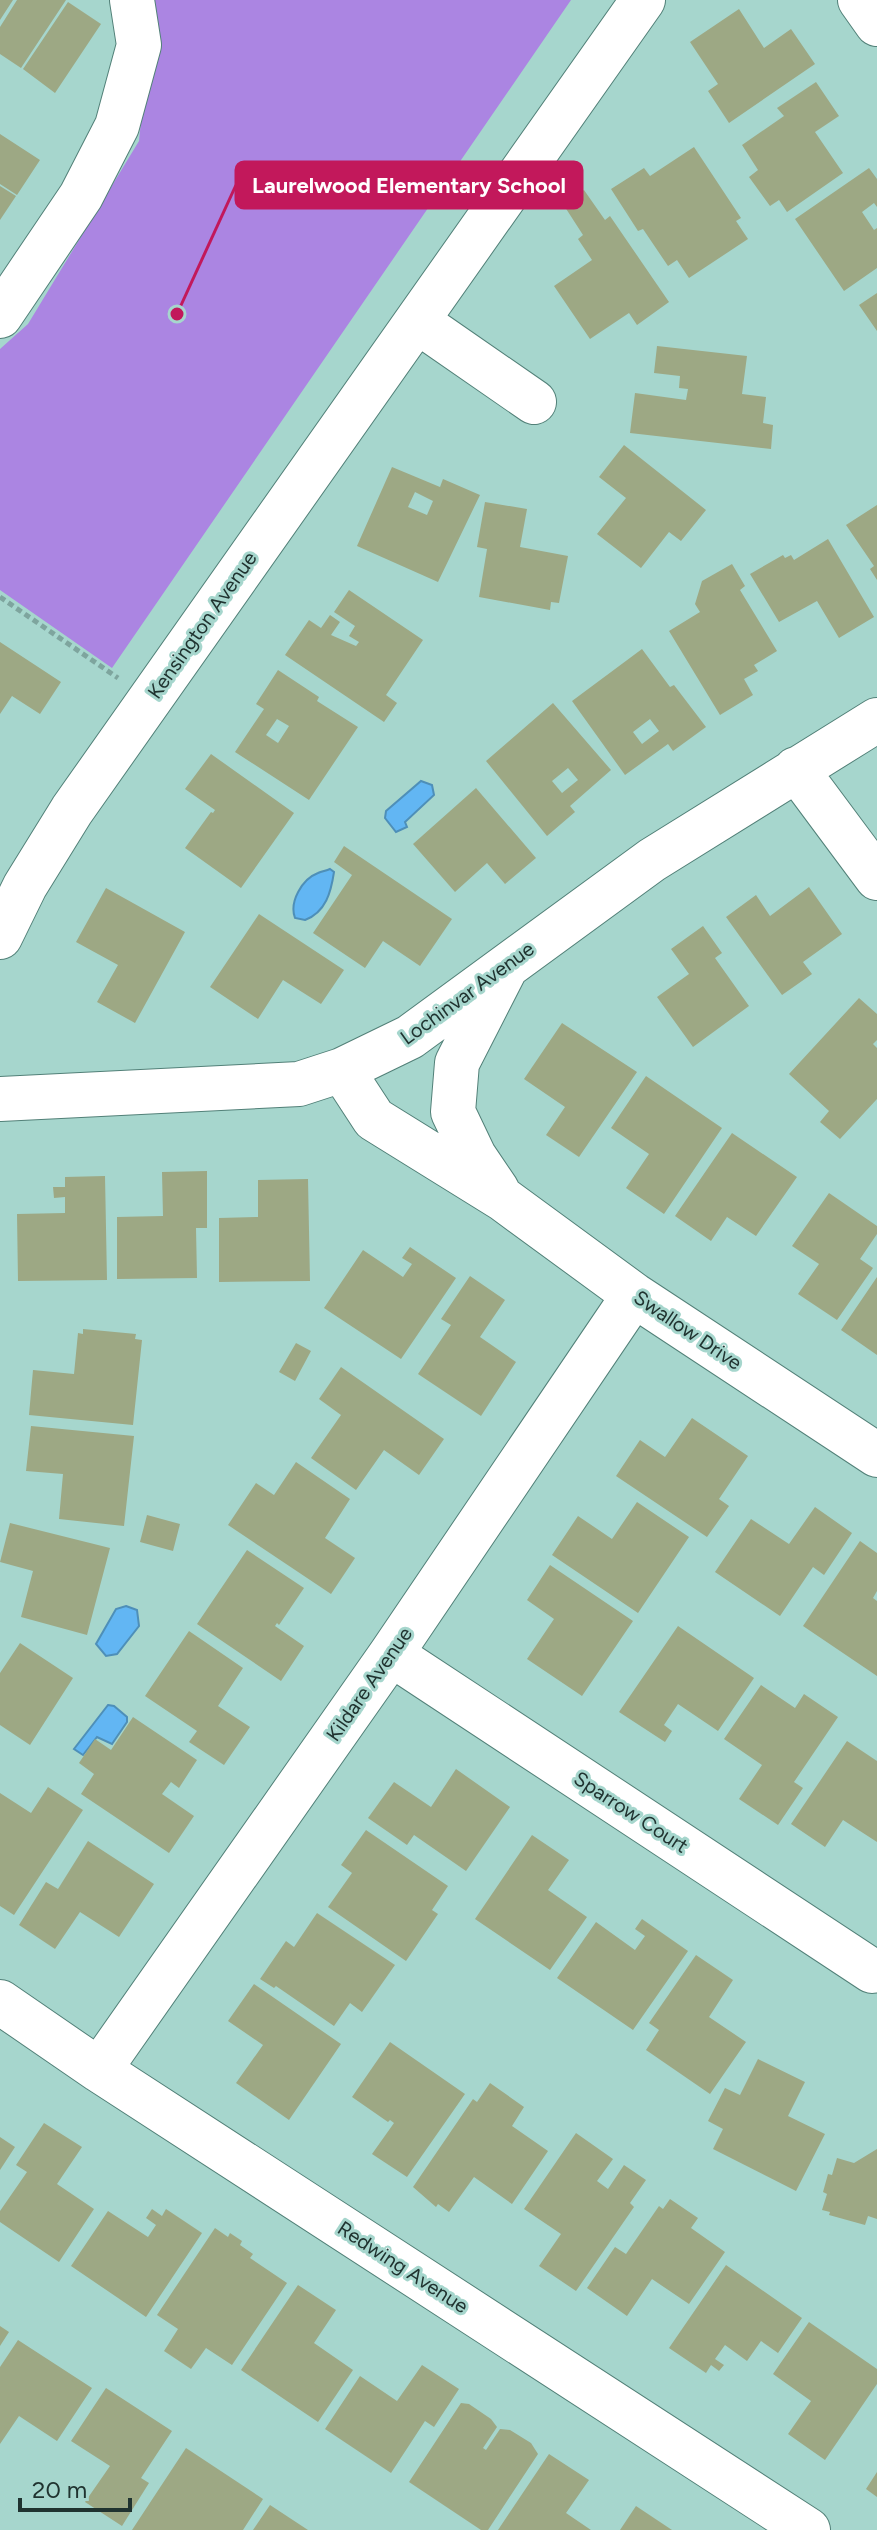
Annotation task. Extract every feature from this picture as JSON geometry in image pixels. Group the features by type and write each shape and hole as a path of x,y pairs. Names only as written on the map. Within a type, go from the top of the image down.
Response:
{"street":[{"path":"0,316 81,196 117,126 139,45 132,0"},
{"name":"Kensington Avenue","path":"0,937 25,886 72,810 643,0"},
{"path":"860,0 877,24"},
{"path":"417,321 534,402"},
{"name":"Lochinvar Avenue","path":"0,1099 299,1084 342,1070 410,1037 507,963 652,860 877,720"},
{"path":"796,769 877,878"},
{"name":"Swallow Drive","path":"503,1199 474,1156 453,1112 457,1063 507,963"},
{"name":"Swallow Drive","path":"342,1070 374,1119 503,1199 634,1295 877,1455"},
{"name":"Kildare Avenue","path":"99,2070 391,1654 634,1295"},
{"name":"Sparrow Court","path":"391,1654 872,1971"},
{"name":"Redwing Avenue","path":"0,2002 99,2070 808,2530"}],"path":[{"path":"0,597 119,679"}],"shaded area":[{"path":"131,0 571,0 112,668 0,590 0,349 28,324 139,141 149,41"}],"water":[{"path":"421,781 432,785 434,795 405,822 407,827 396,832 385,818 386,811"},
{"path":"330,869 334,872 333,879 323,907 305,920 295,918 295,898 302,886 312,876"},
{"path":"126,1606 137,1610 139,1626 117,1654 106,1656 96,1644 116,1609"},
{"path":"108,1705 127,1717 127,1722 112,1744 97,1737 83,1755 74,1749"}],"building":[{"path":"0,0 13,0 0,20"},
{"path":"17,0 66,0 21,68 0,54 0,27"},
{"path":"68,2 101,24 55,93 23,69"},
{"path":"739,9 764,48 791,29 815,64 729,123 708,91 718,84 690,42"},
{"path":"816,82 839,116 815,132 843,173 787,212 779,200 770,206 749,177 758,170 742,145 784,116 777,108"},
{"path":"0,134 40,160 17,195 0,184"},
{"path":"694,147 741,218 736,221 748,239 689,278 677,260 668,266 643,229 638,231 611,189 644,168 650,176"},
{"path":"869,168 877,179 877,207 874,203 862,212 874,230 877,228 877,268 844,291 795,219"},
{"path":"0,186 16,196 0,220"},
{"path":"584,190 605,220 610,216 669,302 637,325 629,313 590,339 554,286 592,260 578,239 583,235 563,204"},
{"path":"877,293 877,331 859,305"},
{"path":"657,346 747,356 742,394 766,397 763,423 773,425 771,449 630,433 635,393 686,400 688,389 679,388 680,376 654,373"},
{"path":"624,445 706,510 681,541 669,532 641,568 597,534 626,498 599,477"},
{"path":"392,467 440,487 443,479 480,495 438,582 357,546","holes":["415,492 433,501 427,515 408,507"]},
{"path":"485,502 527,509 520,547 568,556 559,603 551,602 550,610 479,597 487,549 477,547"},
{"path":"877,505 877,580 870,569 874,566 846,525"},
{"path":"828,539 874,617 839,638 817,601 779,622 750,574 783,555 785,558 791,555 794,560"},
{"path":"732,564 745,586 740,590 777,651 754,665 758,671 744,679 753,695 720,715 669,631 700,612 695,604 702,581"},
{"path":"349,590 423,640 386,695 397,703 384,722 285,655 309,620 321,628 330,615 340,622 331,635 356,646 359,642 349,636 355,626 334,612"},
{"path":"0,642 61,682 40,714 12,696 0,714"},
{"path":"642,649 670,687 674,685 706,727 673,751 668,744 625,775 572,701","holes":["650,719 659,731 642,744 633,732"]},
{"path":"278,670 319,697 317,701 358,727 309,800 235,752 264,709 256,704","holes":["277,719 289,726 278,743 266,735"]},
{"path":"553,703 611,770 570,806 575,812 547,836 486,761","holes":["568,768 578,780 562,793 552,781"]},
{"path":"211,754 294,813 241,888 185,848 215,810 185,789"},
{"path":"476,788 536,858 505,884 487,863 455,892 413,844"},
{"path":"344,846 452,919 420,966 383,941 365,968 313,933 352,875 334,862"},
{"path":"809,887 842,934 803,962 812,974 782,995 726,917 756,895 770,916"},
{"path":"106,888 185,932 135,1023 97,1002 118,965 76,942"},
{"path":"259,914 344,970 321,1004 283,980 258,1019 210,987"},
{"path":"703,926 722,953 715,958 749,1006 693,1047 657,997 689,974 671,949"},
{"path":"859,998 877,1014 877,1040 873,1044 877,1048 877,1099 840,1139 820,1122 829,1111 789,1074"},
{"path":"562,1023 637,1072 579,1157 546,1135 565,1107 524,1079"},
{"path":"646,1076 722,1128 664,1214 626,1188 649,1154 611,1128"},
{"path":"732,1133 797,1177 756,1236 727,1217 711,1241 675,1216"},
{"path":"207,1171 207,1228 196,1228 197,1278 117,1279 117,1217 163,1216 162,1172"},
{"path":"105,1176 107,1280 18,1281 17,1214 65,1213 65,1197 54,1198 53,1187 65,1187 65,1177"},
{"path":"308,1179 310,1281 219,1282 219,1218 258,1217 258,1180"},
{"path":"829,1193 877,1226 877,1234 860,1259 873,1268 837,1320 798,1294 819,1264 792,1246"},
{"path":"410,1247 456,1278 401,1359 324,1308 363,1250 403,1277 412,1264 402,1258"},
{"path":"470,1276 505,1300 480,1337 516,1362 481,1416 418,1374 451,1325 441,1319"},
{"path":"877,1277 877,1355 841,1330"},
{"path":"83,1329 136,1334 135,1339 142,1340 133,1425 29,1415 33,1370 74,1374 78,1333 83,1334"},
{"path":"296,1343 311,1351 295,1381 279,1372"},
{"path":"341,1367 444,1439 419,1475 384,1450 356,1490 311,1458 341,1415 319,1399"},
{"path":"692,1418 748,1456 719,1499 729,1506 707,1537 616,1476 640,1440 665,1457"},
{"path":"31,1426 134,1436 124,1526 59,1519 63,1474 26,1471"},
{"path":"296,1462 350,1499 325,1538 355,1558 331,1594 228,1525 256,1483 274,1495"},
{"path":"637,1502 689,1537 638,1613 552,1555 578,1516 612,1539"},
{"path":"815,1507 852,1533 824,1575 813,1567 780,1616 715,1572 751,1519 789,1544"},
{"path":"147,1515 180,1524 173,1551 140,1542"},
{"path":"10,1523 110,1548 87,1635 21,1617 33,1571 0,1562"},
{"path":"860,1541 877,1553 877,1591 873,1598 877,1601 877,1676 803,1626"},
{"path":"247,1550 304,1588 279,1625 277,1623 275,1626 304,1646 281,1681 197,1624"},
{"path":"550,1565 633,1621 582,1696 527,1659 554,1619 527,1600"},
{"path":"678,1626 754,1678 718,1731 678,1704 664,1725 672,1731 665,1742 619,1712"},
{"path":"189,1631 243,1668 218,1706 250,1727 224,1765 189,1742 197,1731 145,1696"},
{"path":"20,1643 73,1678 30,1745 0,1725 0,1673"},
{"path":"761,1685 795,1708 804,1694 838,1717 794,1782 803,1788 778,1825 739,1799 762,1765 724,1739"},
{"path":"133,1717 197,1760 179,1788 171,1782 162,1794 194,1816 169,1853 81,1794 94,1774 79,1763 95,1739 111,1750"},
{"path":"847,1741 877,1761 877,1842 843,1820 825,1847 791,1824"},
{"path":"456,1769 510,1807 466,1871 414,1835 407,1845 368,1818 394,1782 431,1807"},
{"path":"48,1787 83,1810 14,1915 0,1906 0,1793 31,1813"},
{"path":"366,1830 448,1886 432,1910 438,1914 406,1961 328,1907 352,1873 341,1865"},
{"path":"532,1835 569,1860 548,1890 587,1917 550,1970 475,1919"},
{"path":"88,1841 154,1884 119,1937 80,1912 55,1949 19,1925 46,1882 58,1889"},
{"path":"317,1913 395,1965 362,2012 350,2003 334,2026 276,1986 274,1988 260,1979 286,1941 294,1947"},
{"path":"642,1919 688,1951 633,2030 557,1978 596,1922 635,1950 645,1936 635,1929"},
{"path":"696,1955 733,1980 709,2017 746,2042 710,2094 646,2050 659,2030 649,2023"},
{"path":"254,1984 341,2044 289,2120 236,2083 263,2045 228,2021"},
{"path":"390,2042 465,2094 407,2177 372,2154 394,2123 352,2097"},
{"path":"758,2059 805,2082 788,2116 825,2134 796,2191 713,2149 723,2129 708,2121 725,2088 740,2095"},
{"path":"490,2083 524,2107 512,2126 548,2151 512,2204 474,2177 449,2212 438,2204 436,2207 413,2187 473,2099 477,2102"},
{"path":"44,2123 82,2147 57,2184 94,2209 59,2262 0,2222 0,2211 27,2172 16,2165"},
{"path":"576,2133 613,2159 597,2181 608,2189 624,2165 646,2180 630,2203 634,2207 576,2291 539,2266 561,2234 524,2209"},
{"path":"0,2137 15,2147 0,2170"},
{"path":"877,2149 877,2219 868,2216 865,2225 829,2215 830,2212 822,2210 828,2174 832,2175 837,2158 854,2163"},
{"path":"670,2199 698,2218 691,2228 725,2252 689,2304 652,2279 627,2316 587,2288 615,2247 626,2254 659,2206 663,2209"},
{"path":"152,2209 162,2216 166,2209 202,2233 146,2317 71,2266 108,2211 148,2237 156,2225 146,2218"},
{"path":"215,2228 228,2237 230,2233 242,2241 240,2245 253,2254 250,2258 287,2283 232,2365 206,2348 191,2369 164,2351 178,2329 157,2315"},
{"path":"726,2265 802,2318 778,2353 761,2341 747,2361 725,2345 715,2359 724,2365 719,2371 711,2365 706,2373 669,2348"},
{"path":"298,2285 336,2310 314,2343 353,2370 318,2422 241,2370"},
{"path":"809,2322 877,2369 877,2384 825,2460 788,2434 811,2401 773,2374"},
{"path":"0,2326 9,2332 0,2346"},
{"path":"18,2340 92,2388 57,2441 19,2416 0,2444 0,2367"},
{"path":"422,2365 459,2389 434,2427 425,2421 391,2473 325,2429 360,2376 397,2401"},
{"path":"106,2388 172,2431 141,2478 149,2483 122,2526 85,2502 110,2466 71,2441"},
{"path":"461,2403 469,2404 497,2427 483,2448 486,2450 500,2429 510,2430 531,2443 538,2454 488,2530 481,2530 409,2482"},
{"path":"186,2448 263,2499 243,2530 132,2530"},
{"path":"549,2454 589,2480 566,2513 591,2530 498,2530"},
{"path":"877,2472 877,2497 866,2489"},
{"path":"270,2505 308,2530 253,2530"},
{"path":"636,2506 672,2530 620,2530"}],"place":[{"name":"Laurelwood Elementary School","path":"177,314"}]}
